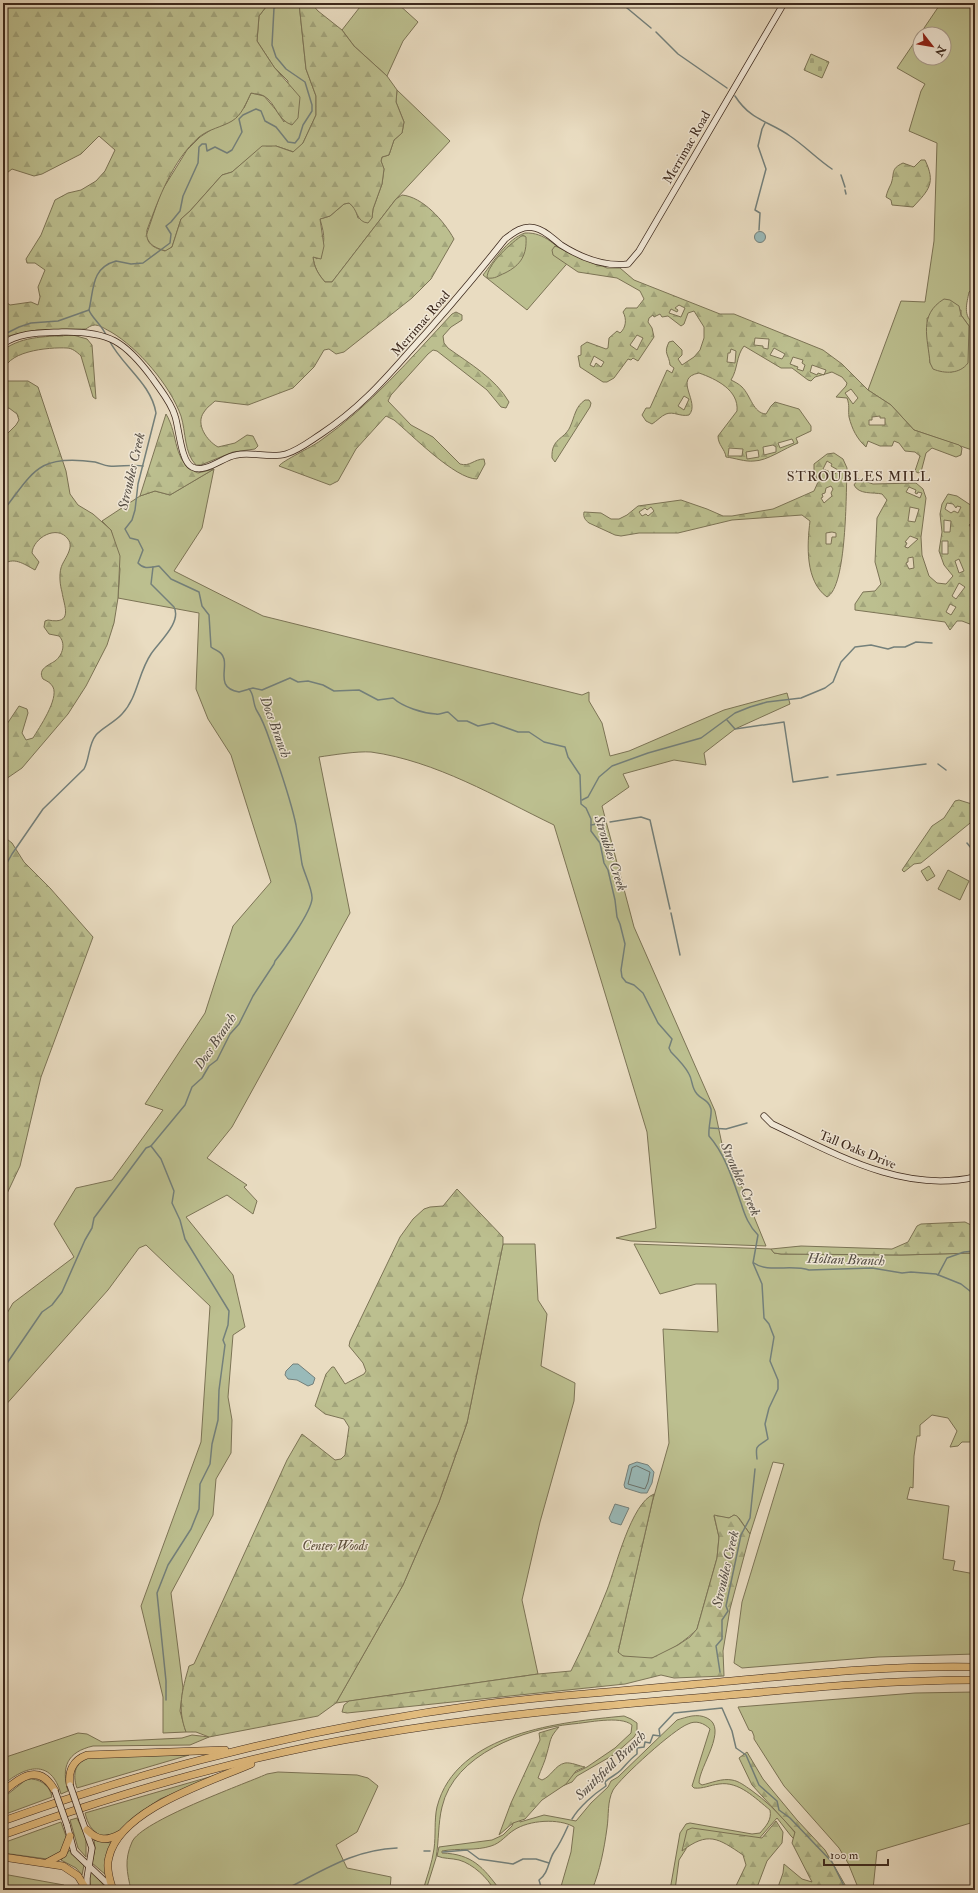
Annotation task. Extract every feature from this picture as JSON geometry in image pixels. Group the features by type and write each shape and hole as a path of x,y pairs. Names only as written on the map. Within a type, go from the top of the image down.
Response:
{"highway":[{"path":"3,1822 54,1803 130,1779 235,1751 300,1736 403,1716 500,1702 792,1676 975,1666"},
{"path":"3,1835 55,1816 129,1793 273,1755 369,1735 424,1726 593,1706 869,1684 975,1680"},
{"path":"70,1785 71,1768 78,1759 87,1755 235,1751"},
{"path":"112,1889 108,1870 109,1858 113,1846 122,1834 141,1817 163,1802 273,1755"},
{"path":"3,1792 19,1778 30,1774 45,1778 55,1791"},
{"path":"87,1830 96,1838 104,1840 122,1834"},
{"path":"46,1863 63,1854 70,1836"},
{"path":"3,1857 58,1864 78,1876 87,1890"}],"street":[{"name":"Merrimac Road","path":"3,344 10,339 43,333 74,332 104,336 122,344 139,360 167,399 175,417 185,459 192,467 199,469 207,467 225,457 238,454 275,456 296,450 359,406 420,341 505,239 515,231 525,228 536,228 580,255 605,263 619,265 628,264 639,251 784,3"},
{"name":"Tall Oaks Drive","path":"764,1116 767,1121 776,1126 863,1165 888,1174 930,1181 950,1181 975,1177"},
{"path":"70,1785 87,1830 92,1848 88,1866 87,1890"},
{"path":"55,1791 67,1825 74,1852 112,1889"}],"green space":[{"path":"3,3 269,3 259,16 257,41 274,67 300,97 298,118 292,125 287,123 268,99 263,95 251,93 238,116 228,123 199,137 181,157 167,180 147,230 147,239 151,245 165,251 172,247 181,219 222,175 232,172 262,146 276,146 293,152 303,143 316,115 316,96 306,69 299,3 311,3 318,11 342,30 354,46 387,76 397,90 396,102 404,122 402,133 394,140 389,155 382,157 381,161 384,169 382,184 373,209 372,218 368,223 364,222 359,218 349,203 344,204 330,216 320,219 324,246 321,259 313,257 315,267 325,282 332,282 396,199 402,195 418,200 425,205 445,225 454,239 431,279 412,298 344,352 336,354 329,349 324,350 314,367 293,388 248,405 215,401 205,411 201,422 204,432 210,441 218,447 235,443 247,435 253,436 258,446 255,449 233,452 201,465 196,465 189,455 181,416 176,404 161,380 152,368 132,348 111,332 101,327 93,325 86,329 37,330 8,336 3,330 3,300 10,305 31,302 38,305 40,297 38,287 45,270 35,263 27,263 26,259 41,235 55,200 68,193 81,190 96,181 105,171 115,150 99,136 81,154 42,174 34,176 12,169 3,176"},
{"path":"269,3 299,3 306,69 316,96 316,115 303,143 294,152 276,146 250,157 232,172 222,175 181,219 172,247 166,251 156,248 149,242 146,236 161,192 187,150 200,137 244,108 251,93 264,96 284,122 288,81 274,67 257,41 259,16"},
{"path":"363,3 397,3 418,22 403,41 387,76 354,46 342,30"},
{"path":"941,3 971,3 975,17 975,288 969,292 966,310 968,318 975,324 975,451 914,430 891,405 868,390 901,301 925,302 934,241 937,143 909,131 921,91 925,84 897,68 912,46 912,66 952,66 952,26 925,26","holes":["961,310 961,315 969,326 959,369 951,372 930,363 927,318"]},
{"path":"811,54 829,62 822,78 804,70"},
{"path":"397,90 450,141 396,199 332,282 325,282 314,264 313,256 317,259 322,249 324,240 320,219 330,216 344,204 349,203 355,208 358,218 372,218 373,209 382,184 384,169 381,161 382,157 389,155 394,140 402,133 404,122 396,102"},
{"path":"921,160 925,160 930,175 927,191 913,207 892,205 891,200 886,197 896,167 903,163 914,167"},
{"path":"525,233 532,233 545,238 556,245 571,259 527,310 483,275 496,257 512,240"},
{"path":"523,235 526,237 526,243 524,254 519,263 511,270 492,278 487,278 488,272 495,260"},
{"path":"555,246 607,268 620,268 634,280 720,314 734,314 823,350 842,364 868,390 891,405 914,430 959,445 962,448 961,455 956,457 932,448 926,453 921,472 918,473 915,471 920,456 915,452 905,451 899,443 894,441 892,446 880,446 868,441 866,447 855,434 849,417 847,398 836,397 847,383 842,377 832,372 824,374 826,370 812,365 810,372 817,375 818,373 823,375 815,377 811,381 792,368 781,368 744,346 741,350 731,380 742,387 758,411 762,413 766,414 775,402 799,409 811,426 811,431 796,438 798,443 765,459 747,461 726,457 719,442 718,436 737,411 737,404 730,391 725,386 699,373 691,376 688,380 687,385 692,404 692,410 689,415 669,413 662,416 652,424 646,421 642,415 646,408 650,408 667,370 672,373 674,368 670,365 666,352 669,342 673,341 682,350 682,355 678,359 682,365 694,357 700,350 704,338 704,327 694,311 688,313 684,324 681,326 668,316 662,317 660,314 654,317 653,315 649,318 648,322 652,328 654,337 638,361 633,358 631,360 628,359 614,378 607,382 603,382 580,367 578,356 581,355 581,346 587,342 606,349 608,348 609,338 617,331 620,333 624,329 625,320 623,312 626,308 637,308 644,299 640,291 617,278 578,272 553,255 552,250","holes":["679,305 685,308 681,317 669,313 671,309 677,312 678,310 675,308","637,335 643,338 637,350 630,345","755,338 769,339 768,349 763,348 763,346 754,345","774,348 785,354 782,359 770,355","731,349 736,351 735,363 727,362 728,353 730,353","594,356 604,362 601,367 596,363 594,367 590,365","793,357 803,360 802,363 805,365 803,371 797,369 798,367 790,364","851,389 858,398 853,404 845,393","684,396 689,399 684,410 678,406","880,416 880,418 885,418 885,425 869,425 869,420 872,420 872,417","792,439 794,443 780,448 778,443","773,445 776,447 776,452 764,455 763,447","729,448 743,449 742,456 728,456","758,450 759,457 747,459 746,452"]},
{"path":"944,299 950,300 959,306 961,315 969,326 968,363 965,367 952,372 942,372 933,369 930,363 926,328 931,312 936,305"},
{"path":"456,312 462,315 462,320 451,327 443,336 444,343 448,348 482,372 497,386 509,402 506,408 501,407 487,390 437,351 433,350 391,395 388,401 411,425 433,437 460,464 469,464 477,460 484,459 485,464 477,479 457,472 434,455 394,420 386,416 356,449 338,481 330,485 279,466 320,441 356,413 405,365 452,314"},
{"path":"73,335 87,339 92,345 96,399 93,397 81,356 69,348 49,348 28,352 18,356 10,361 5,367 4,375 7,381 28,381 38,387 66,471 70,494 78,505 93,514 111,530 120,556 118,598 114,623 107,645 86,686 68,714 22,768 3,781 3,730 19,706 27,709 28,713 22,733 26,740 33,738 44,721 53,699 53,687 50,683 43,679 42,673 44,668 60,656 63,645 59,636 49,634 44,627 45,621 61,620 66,613 60,574 62,565 68,554 70,543 63,535 52,533 41,538 33,547 32,553 39,562 35,570 23,563 15,561 7,562 3,565 3,438 19,420 17,414 9,408 3,409 3,350 11,345 28,339"},
{"path":"585,400 589,400 591,403 590,407 555,462 552,458 552,451 556,443 570,427 577,409"},
{"path":"166,414 173,431 177,448 184,463 198,473 214,469 170,495 155,491 140,496"},
{"path":"834,453 843,459 847,468 846,517 842,558 834,590 827,597 820,590 811,572 808,551 810,521 802,515 732,520 678,533 639,533 621,536 615,535 589,523 584,517 584,512 601,513 611,519 619,519 627,515 638,506 681,500 723,516 732,516 773,509 814,491 818,482 814,471 814,464 827,454","holes":["827,461 832,464 831,466 838,470 835,474 823,469","831,486 833,489 831,493 832,496 824,503 821,498 823,497 822,494 825,493 826,488","651,507 654,511 648,516 646,514 642,516 639,512 645,508 647,510","826,533 836,533 836,537 832,537 831,544 826,544"]},
{"path":"214,469 202,528 174,571 263,616 582,695 589,692 589,701 602,723 610,756 629,751 724,710 787,693 790,704 735,729 704,753 706,765 674,760 623,774 629,787 602,806 634,927 715,1111 723,1149 728,1153 766,1246 631,1241 616,1238 656,1228 647,1132 554,825 465,781 419,763 371,752 319,757 350,913 232,1127 207,1158 247,1185 244,1187 257,1201 253,1214 227,1195 186,1217 233,1275 245,1327 233,1335 228,1397 232,1420 231,1453 216,1479 213,1515 171,1593 183,1688 180,1711 186,1732 163,1733 163,1697 141,1606 201,1442 210,1306 146,1245 139,1248 108,1290 3,1408 3,1320 13,1303 74,1257 54,1224 76,1188 112,1180 163,1110 145,1104 205,1013 233,926 271,882 231,755 208,719 196,689 199,613 118,598 120,569 111,530 102,521 140,496 155,491 170,495"},
{"path":"858,479 873,484 916,483 923,489 926,498 921,537 922,555 929,576 937,583 946,584 953,576 944,565 939,551 942,532 940,514 942,504 948,494 957,496 975,508 975,522 973,521 969,525 975,533 975,626 962,621 957,621 950,630 945,622 855,610 855,604 863,592 875,591 881,584 875,562 877,518 887,500 882,494 863,492 854,485","holes":["909,487 916,490 915,493 917,494 918,492 922,493 920,498 906,492","947,503 953,504 956,508 957,506 961,507 958,513 954,511 951,513 945,509","910,507 919,509 915,522 908,521","944,520 951,521 950,532 944,532","910,536 918,539 908,548 905,547 907,543 905,542","942,541 948,541 948,554 942,554","913,557 914,568 909,569 906,563 908,562 908,558","959,559 964,571 959,573 955,561","959,583 965,587 956,599 952,596","950,604 956,607 951,615 946,612"]},
{"path":"959,800 975,805 975,819 921,863 914,864 904,872 902,870 932,826 944,818 955,801"},
{"path":"3,836 12,843 24,862 50,888 93,937 41,1077 20,1166 3,1202"},
{"path":"929,866 935,876 927,881 921,871"},
{"path":"948,870 969,881 960,900 938,889"},
{"name":"Center Woods","path":"457,1189 503,1237 503,1244 467,1423 439,1502 403,1585 336,1703 318,1716 209,1737 196,1732 186,1732 181,1707 184,1683 189,1666 194,1664 287,1460 302,1434 335,1460 341,1459 345,1455 349,1427 344,1419 325,1414 315,1406 326,1374 332,1367 334,1367 345,1384 364,1374 366,1371 363,1363 349,1346 350,1341 400,1237 413,1219 424,1209 443,1206"},
{"path":"965,1222 975,1227 975,1253 901,1255 781,1254 774,1253 771,1249 801,1246 892,1249 908,1242 917,1226 921,1224"},
{"path":"503,1244 535,1244 538,1300 547,1314 541,1366 575,1383 574,1401 540,1522 522,1600 538,1674 336,1703 403,1585 439,1502 467,1423"},
{"path":"634,1244 771,1249 774,1253 781,1254 901,1255 975,1253 975,1442 962,1442 958,1446 950,1447 957,1431 948,1418 932,1415 920,1425 920,1436 917,1436 914,1456 913,1488 910,1487 907,1499 949,1506 943,1559 955,1561 953,1570 975,1574 975,1654 878,1657 742,1668 734,1663 742,1602 784,1464 773,1462 750,1534 739,1518 734,1515 729,1518 714,1516 719,1537 717,1558 697,1629 676,1646 657,1657 640,1659 620,1655 618,1652 652,1503 669,1443 663,1329 718,1332 716,1284 696,1284 660,1294"},
{"path":"654,1494 618,1652 623,1656 652,1658 678,1645 690,1637 697,1629 717,1558 719,1537 714,1515 729,1518 734,1515 737,1516 750,1534 730,1609 723,1651 724,1676 674,1678 661,1675 625,1684 347,1713 342,1712 344,1705 349,1701 538,1674 571,1671 603,1600 631,1522 646,1500"},
{"path":"975,1692 975,1875 973,1875 974,1822 877,1851 873,1889 859,1890 848,1863 839,1848 784,1786 754,1739 752,1731 749,1730 738,1707 915,1693"},
{"path":"624,1716 637,1723 637,1732 634,1737 615,1754 577,1776 572,1782 548,1792 519,1818 520,1822 544,1815 576,1821 591,1803 608,1787 611,1781 618,1777 677,1720 692,1716 700,1716 707,1718 713,1723 715,1730 714,1739 700,1776 699,1783 702,1785 720,1780 732,1780 737,1781 746,1787 761,1798 779,1815 803,1843 817,1863 791,1836 777,1818 757,1841 689,1832 686,1849 679,1860 675,1890 670,1890 680,1833 686,1824 690,1823 752,1834 760,1833 768,1823 770,1817 770,1810 746,1791 733,1785 719,1784 697,1788 692,1786 710,1729 697,1722 681,1728 660,1744 626,1775 613,1790 609,1804 603,1852 592,1890 560,1890 571,1852 574,1827 560,1822 544,1821 528,1824 514,1830 498,1843 485,1848 442,1851 442,1853 461,1856 476,1863 500,1890 494,1890 484,1876 470,1865 459,1860 437,1856 439,1847 492,1840 503,1835 512,1826 520,1805 546,1787 587,1767 615,1748 631,1733 632,1725 627,1722 620,1720 603,1720 553,1727 513,1738 476,1759 461,1772 449,1788 442,1807 436,1858 426,1890 423,1890 435,1844 437,1807 448,1782 466,1762 488,1747 514,1736 571,1722"},
{"path":"559,1727 553,1734 538,1778 542,1780 558,1766 565,1763 585,1767 576,1771 566,1784 542,1800 525,1819 513,1823 499,1835 511,1803 540,1740 539,1733"},
{"path":"78,1733 87,1734 102,1742 182,1738 192,1735 209,1737 190,1745 93,1746 84,1749 77,1752 68,1762 65,1775 68,1791 61,1794 57,1782 44,1770 28,1770 11,1778 3,1785 3,1758"},
{"path":"747,1752 763,1779 797,1820 825,1850 848,1890 777,1890 783,1873 784,1864 802,1879 812,1882 792,1843 795,1832 752,1785 739,1758"},
{"path":"189,1755 77,1788 75,1778 76,1769 81,1762 91,1757"},
{"path":"278,1772 357,1775 368,1778 378,1786 357,1832 336,1845 347,1868 391,1877 390,1890 131,1890 127,1872 127,1860 129,1848 139,1834 153,1824 194,1804 267,1774"},
{"path":"223,1773 160,1799 138,1814 116,1834 102,1836 98,1834 90,1827 86,1817 85,1813"},
{"path":"27,1779 40,1781 43,1783 49,1789 52,1797 3,1815 3,1798"},
{"path":"77,1818 86,1838 86,1857 78,1848 70,1820"},
{"path":"776,1821 783,1832 782,1843 767,1861 756,1890 734,1890 746,1865 743,1855 727,1844 713,1839 706,1839 691,1845 682,1851 687,1830 692,1828 762,1838"},
{"path":"61,1822 66,1836 65,1843 60,1852 47,1859 3,1853 3,1843"},
{"path":"94,1840 111,1843 106,1857 106,1875 92,1863 95,1848"},
{"path":"70,1850 84,1865 82,1875 76,1868 61,1860"},
{"path":"91,1871 108,1890 91,1890 89,1878"},
{"path":"3,1874 64,1885 67,1890 3,1890"}],"water":[{"path":"758,232 762,232 764,233 764,241 758,242 755,239 755,235"},
{"path":"293,1364 298,1364 315,1378 313,1384 308,1386 297,1380 288,1379 285,1375 286,1371"},
{"path":"637,1462 648,1465 654,1472 652,1483 647,1493 641,1493 625,1488 624,1485 629,1465"},
{"path":"615,1504 629,1508 621,1525 611,1522 609,1518"}],"waterway":[{"name":"Stroubles Creek","path":"106,335 89,310 95,280 102,269 108,264 116,261 131,264 143,263 170,243 171,234 166,226 180,211 183,196 198,163 199,147 202,144 206,144 207,151 215,147 227,153 232,150 242,132 239,119 243,115 256,109 261,111 265,121 276,127 288,142 295,143 299,138 303,125 312,111 312,105 305,82 286,69 276,57 272,45 274,8 284,3"},
{"path":"621,3 651,28"},
{"path":"656,32 678,54 727,88"},
{"path":"735,96 747,111 790,136 832,169"},
{"path":"759,230 760,213 755,210 766,169 758,146 765,123"},
{"path":"841,175 845,187"},
{"path":"845,190 846,194"},
{"path":"3,335 31,323 58,321 89,310"},
{"name":"Stroubles Creek","path":"109,340 148,393 153,402 156,413 138,484 135,510 132,520 125,529 130,538 138,540 143,550 138,563 140,565 148,568 159,566 171,579 199,592 202,606 209,615 211,647 220,653 224,659 224,678 227,687 239,692 253,688 262,690 290,678 298,682 308,681 323,685 334,691 359,690 378,700 393,698 407,707 425,712 438,714 448,712 458,721 467,721 478,726 493,723 518,732 529,732 544,742 565,747 568,757 580,775 581,804 586,808 591,819 591,831 600,843 604,863 608,870 615,900 617,917 625,944 621,970 622,977 626,982 634,985 643,993 658,1023 672,1039 669,1048 671,1052 681,1062 687,1071 695,1091 710,1106 709,1136 715,1143 724,1159 732,1176 746,1216 752,1228 758,1235 753,1263 762,1284 764,1318 769,1324 774,1337 770,1361 778,1380 778,1389 769,1408 765,1424 768,1439 758,1446 756,1450 757,1459"},
{"path":"3,511 22,485 39,468 49,463 76,460 95,462 107,466 143,466"},
{"path":"3,870 12,854 43,809 84,769 93,739 96,735 119,717 127,707 135,693 147,661 164,638 175,619 176,613 174,607 151,584 153,567"},
{"path":"582,800 588,797 599,777 612,766 648,753 701,738 735,713 750,707 767,702 801,698 825,688 833,682 841,662 855,647 871,645 888,649 894,647 905,647 916,642 932,643"},
{"name":"Docs Branch","path":"3,1369 42,1312 52,1305 62,1292 85,1240 92,1228 94,1218 146,1148 151,1146 185,1105 192,1087 202,1078 209,1066 217,1060 230,1034 239,1024 253,996 296,931 310,905 312,895 302,864 296,825 289,798 263,722 255,708 252,694 249,689"},
{"path":"727,720 735,729 784,722 793,782 828,777"},
{"path":"837,775 926,764"},
{"path":"938,764 946,770"},
{"path":"610,822 641,817 650,820 670,909"},
{"path":"591,825 603,823"},
{"path":"967,843 975,853"},
{"path":"671,913 680,955"},
{"path":"710,1128 726,1129 747,1123"},
{"path":"151,1146 161,1159 174,1191 172,1203 180,1220 185,1239 229,1311 228,1325 223,1340 225,1345 219,1390 218,1420 212,1444 210,1464 200,1484 199,1509 191,1529 168,1565 157,1593 166,1681 166,1700"},
{"path":"938,1275 947,1258 964,1252 975,1251"},
{"name":"Holtan Branch","path":"754,1263 759,1266 773,1268 802,1268 809,1270 872,1268 902,1273 911,1272 936,1274 961,1284 975,1295"},
{"name":"Stroubles Creek","path":"720,1672 716,1646 722,1639 722,1620 728,1611 726,1606 741,1535 750,1518 755,1469"},
{"name":"Stroubles Creek","path":"572,1819 587,1801 606,1786 605,1782 619,1772 637,1754 637,1748 644,1747 645,1742 650,1743 653,1735 660,1736 659,1729 674,1713 722,1708 732,1731 736,1748 746,1755 759,1785 777,1801 779,1810 790,1818 832,1862 846,1890"},
{"name":"Smithfield Branch","path":"542,1890 539,1880 545,1874 552,1856 568,1826"},
{"path":"284,1890 352,1857 397,1848"},
{"path":"443,1852 467,1850 479,1859 513,1864 523,1859 536,1859 549,1863"},
{"path":"424,1851 430,1851"}],"district":[{"name":"STROUBLES MILL","path":"859,476"}]}
